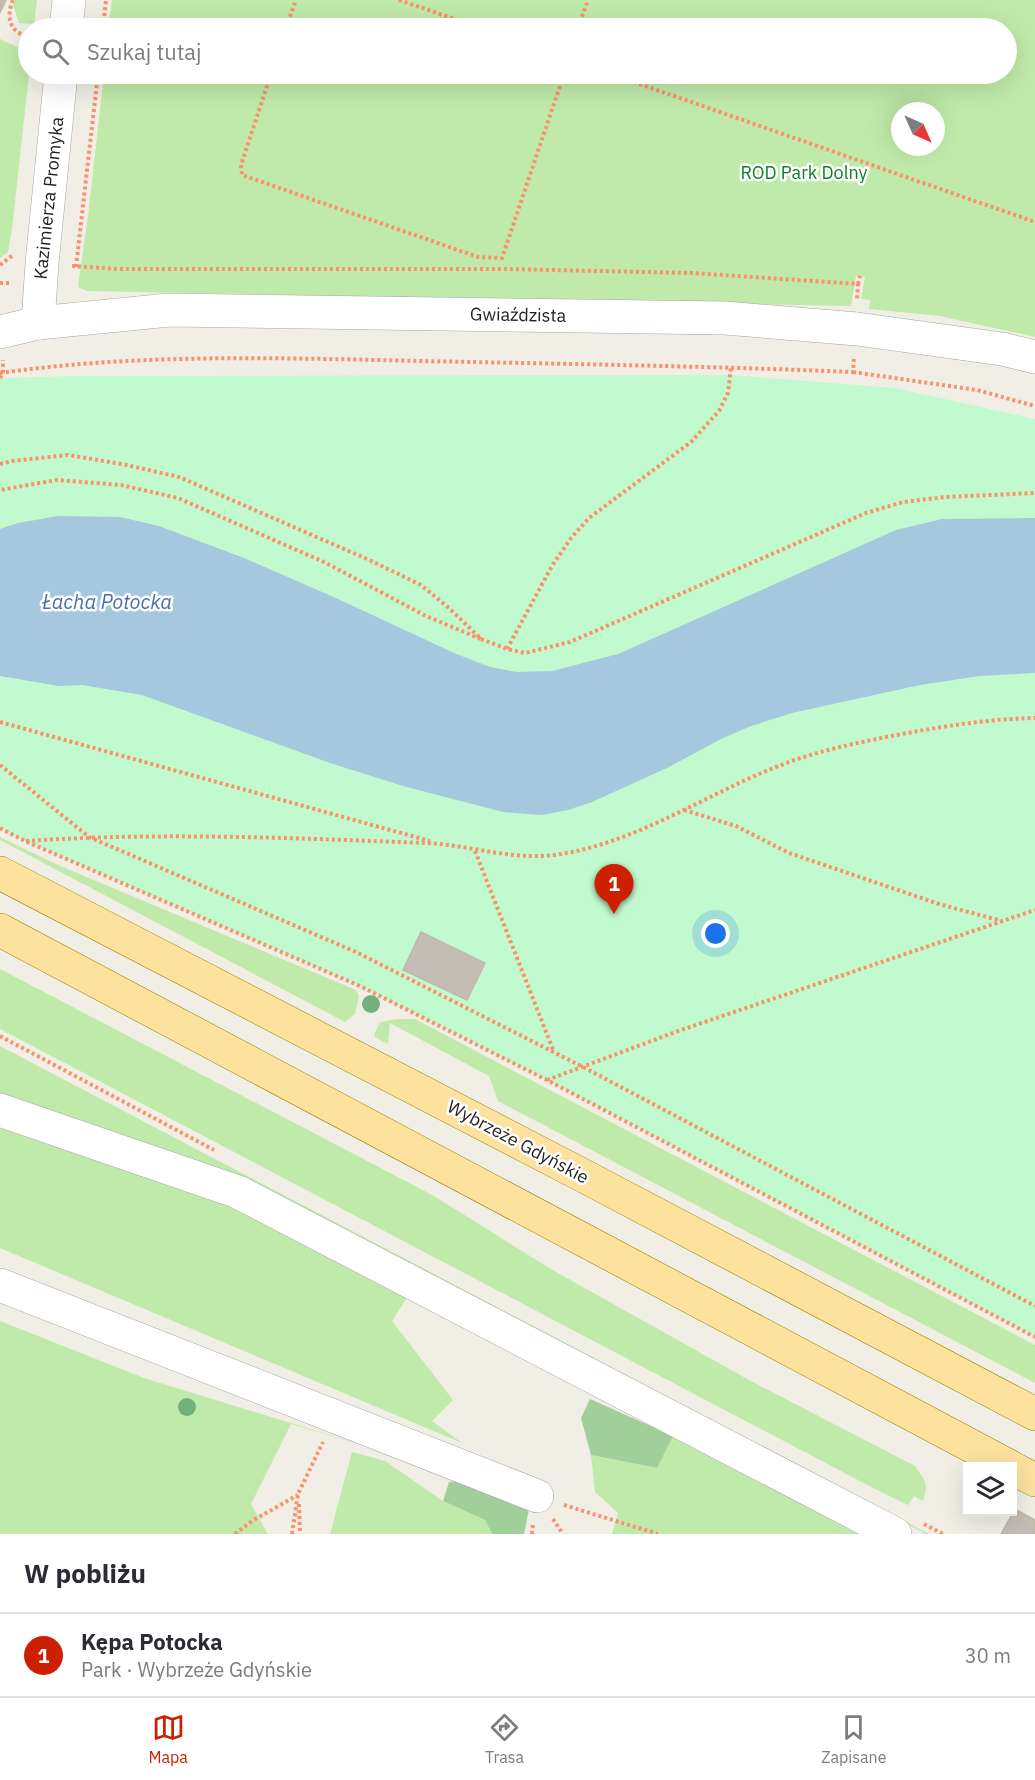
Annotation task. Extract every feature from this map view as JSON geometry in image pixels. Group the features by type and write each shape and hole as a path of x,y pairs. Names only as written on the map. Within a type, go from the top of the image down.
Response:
{"main road":[{"name":"Wybrzeże Gdyńskie","path":"0,873 571,1169 1035,1414"},
{"path":"0,930 1002,1462"},
{"path":"1017,1470 1035,1480"}],"street":[{"path":"67,18 69,0"},
{"name":"Kazimierza Promyka","path":"38,323 60,84"},
{"name":"Gwiaździsta","path":"0,332 38,323 169,310 725,318 857,329 1002,349 1035,357"},
{"path":"0,1110 238,1192 895,1534"},
{"path":"0,1285 537,1496"}],"path":[{"path":"13,0 8,12 10,24 18,32"},
{"path":"104,18 106,0"},
{"path":"290,18 296,0"},
{"path":"399,0 452,18"},
{"path":"582,18 588,0"},
{"path":"76,267 97,84"},
{"path":"268,84 241,165 242,175 478,257 502,258 561,84"},
{"path":"640,84 1035,222"},
{"path":"858,284 860,276"},
{"path":"507,649 552,566 571,538 589,518 691,442 719,411 728,393 731,367"},
{"path":"0,373 3,372 0,378"},
{"path":"853,372 977,390 1035,406"},
{"path":"0,464 68,455 179,477 421,585 481,639"},
{"path":"0,490 57,480 121,485 178,498 324,562 426,616 507,649 525,653 570,642 866,513 903,502 945,496 1035,492"},
{"path":"0,722 438,843 524,857 556,855 592,848 639,830 772,768 810,755 859,742 945,726 1006,718 1035,718"},
{"path":"0,765 89,837 356,952 583,1067 1035,1306"},
{"path":"683,809 736,826 789,853 939,904 1002,921"},
{"path":"0,828 25,841 360,986 547,1080 1035,1337"},
{"path":"25,841 89,837 224,836 438,843"},
{"path":"475,850 554,1052"},
{"path":"547,1080 681,1030 1035,910"},
{"path":"292,1534 298,1494 334,1417"},
{"path":"235,1534 252,1521 298,1494"},
{"path":"298,1494 300,1534"},
{"path":"537,1496 658,1534"}],"green space":[{"path":"15,0 37,0 35,18 18,18 18,20 13,5"},
{"name":"ROD Park Dolny","path":"112,0 1035,0 1035,337 940,316 869,309 870,300 861,299 865,277 856,276 851,306 87,291 78,287 103,84 1017,84 1017,18 109,18"},
{"path":"0,39 18,47 18,84 28,84 12,229 8,252 0,258"},
{"path":"731,375 895,388 1035,419 1035,1337 547,1080 360,986 25,841 0,828 0,378"},
{"path":"0,837 58,865 356,990 359,996 355,1014 345,1022 0,840"},
{"path":"0,969 434,1196 549,1268 749,1380 915,1466 925,1483 926,1491 923,1501 914,1496 908,1505 875,1489 0,1029"},
{"path":"415,1019 1035,1345 1035,1383 498,1101 489,1076 390,1023 388,1044 376,1038 374,1035 380,1022"},
{"path":"0,1046 929,1534 340,1226 249,1182 0,1093"},
{"path":"0,1124 236,1209 408,1296 392,1321 453,1400 432,1421 462,1443 0,1248"},
{"path":"0,1321 144,1378 375,1449 291,1424 251,1504 268,1534 0,1534"},
{"path":"590,1399 673,1436 657,1468 591,1455 581,1418"},
{"path":"673,1436 858,1534 612,1534 618,1513 595,1492 591,1455 656,1468"},
{"path":"352,1452 385,1461 443,1501 485,1520 492,1534 330,1534"},
{"path":"476,1480 529,1509 524,1534 492,1534 485,1520 443,1501 449,1482"}],"water":[{"name":"Łacha Potocka","path":"58,516 120,517 159,526 244,558 454,653 490,667 517,672 552,671 618,654 896,530 942,519 1035,518 1035,673 980,676 920,685 792,713 723,738 667,768 592,802 542,815 503,812 403,786 330,763 142,695 82,685 59,686 0,676 0,529 18,523"}],"building":[{"path":"0,0 6,0 0,13"},
{"path":"421,932 485,963 467,1000 403,970"},
{"path":"1017,1510 1035,1520 1035,1534 1001,1534 1011,1516 1017,1516"}],"place":[{"name":"Kępa Potocka","path":"614,914"}]}
